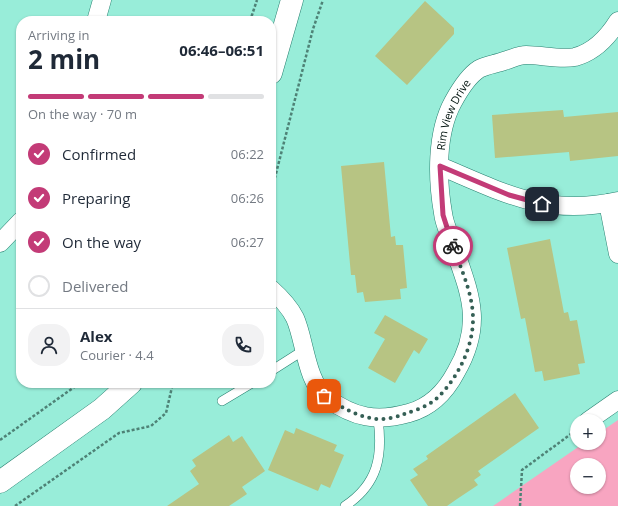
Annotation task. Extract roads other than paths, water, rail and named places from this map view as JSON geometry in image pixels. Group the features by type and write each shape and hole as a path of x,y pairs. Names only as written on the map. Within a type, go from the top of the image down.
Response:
{"main road":[{"path":"276,56 292,0"},
{"path":"0,482 102,409 125,388"}],"street":[{"path":"97,16 102,0"},
{"name":"Rim View Drive","path":"276,293 282,298 295,318 304,350 315,380 324,396 338,406 352,412 378,419 416,411 434,401 450,384 462,363 470,342 473,318 469,292 443,215 440,166 441,140 445,121 452,103 463,85 478,70 524,55 575,57 591,50 608,36 618,21"},
{"path":"440,166 509,195 542,204 572,207 613,202 618,254"},
{"path":"0,243 16,227"},
{"path":"598,414 618,400"}],"lane":[{"path":"276,368 304,350"},
{"path":"222,401 244,388"},
{"path":"345,506 355,499 369,482 379,462 381,442 378,419"}]}
